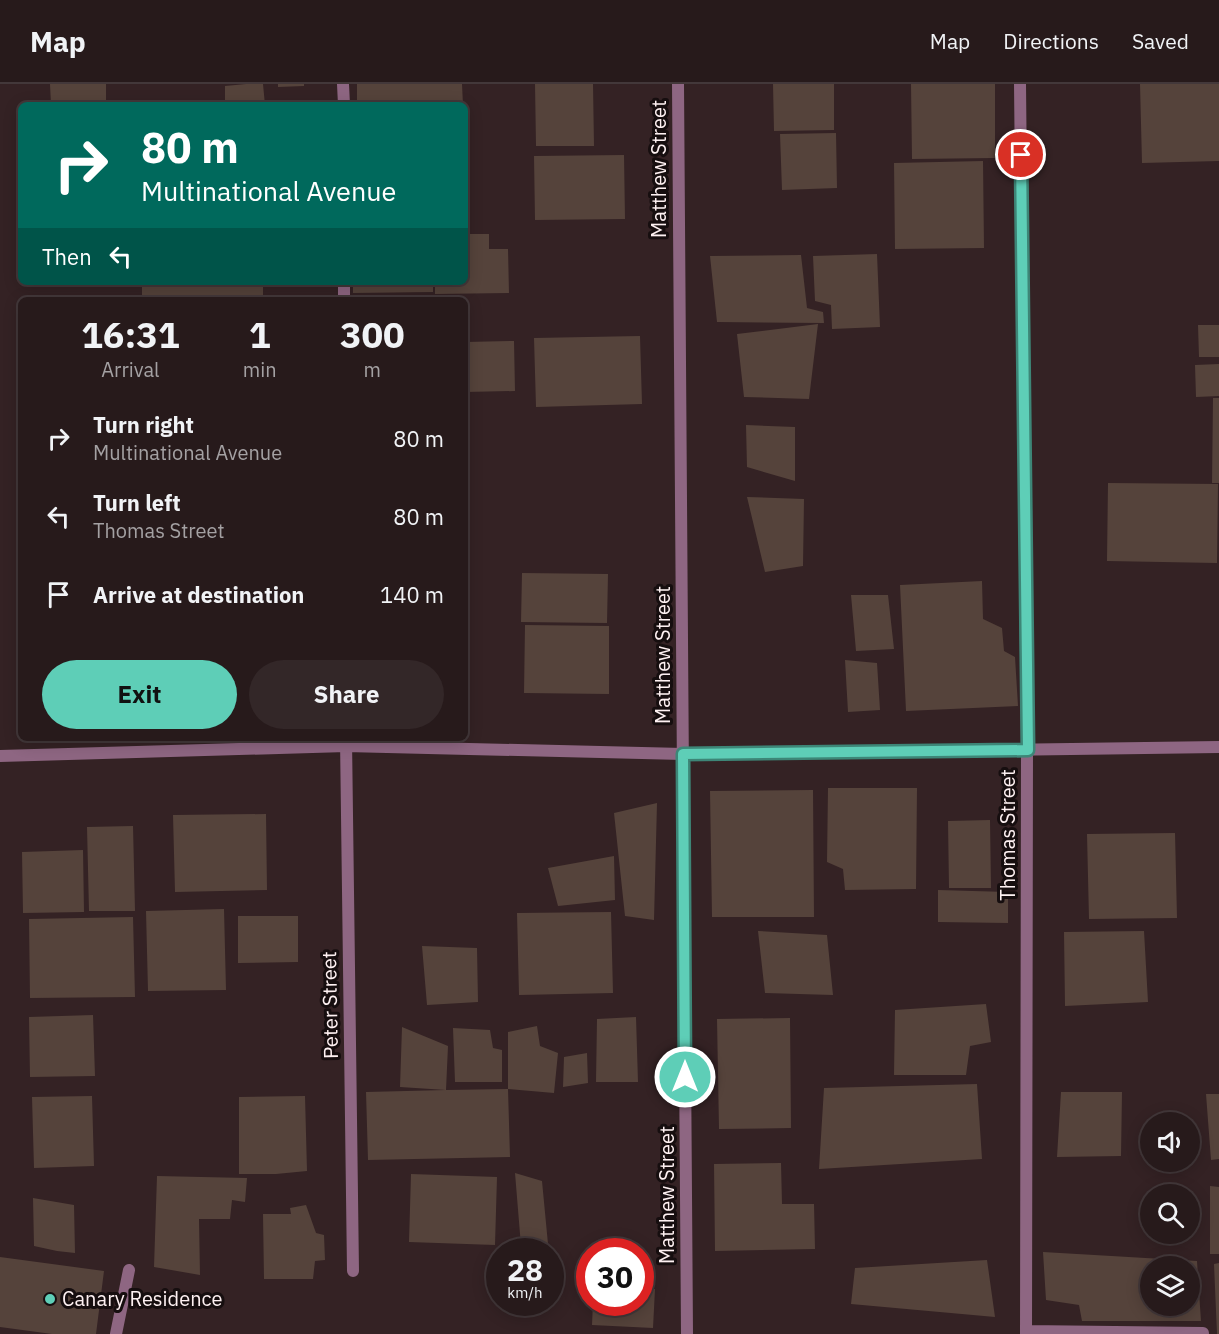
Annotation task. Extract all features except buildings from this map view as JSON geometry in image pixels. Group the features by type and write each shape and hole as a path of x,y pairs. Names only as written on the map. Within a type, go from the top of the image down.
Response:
{"street":[{"path":"344,84 344,102"},
{"name":"Matthew Street","path":"678,84 687,1334"},
{"name":"Thomas Street","path":"1020,84 1028,750 1026,1333"},
{"path":"0,756 346,742 683,754 1219,747"},
{"name":"Peter Street","path":"346,742 353,1271"},
{"path":"116,1334 129,1270"},
{"path":"1026,1333 1203,1333"}],"place":[{"name":"Canary Residence","path":"50,1299"}],"route":[{"path":"685,1077 683,754 1028,750 1021,155"}]}
